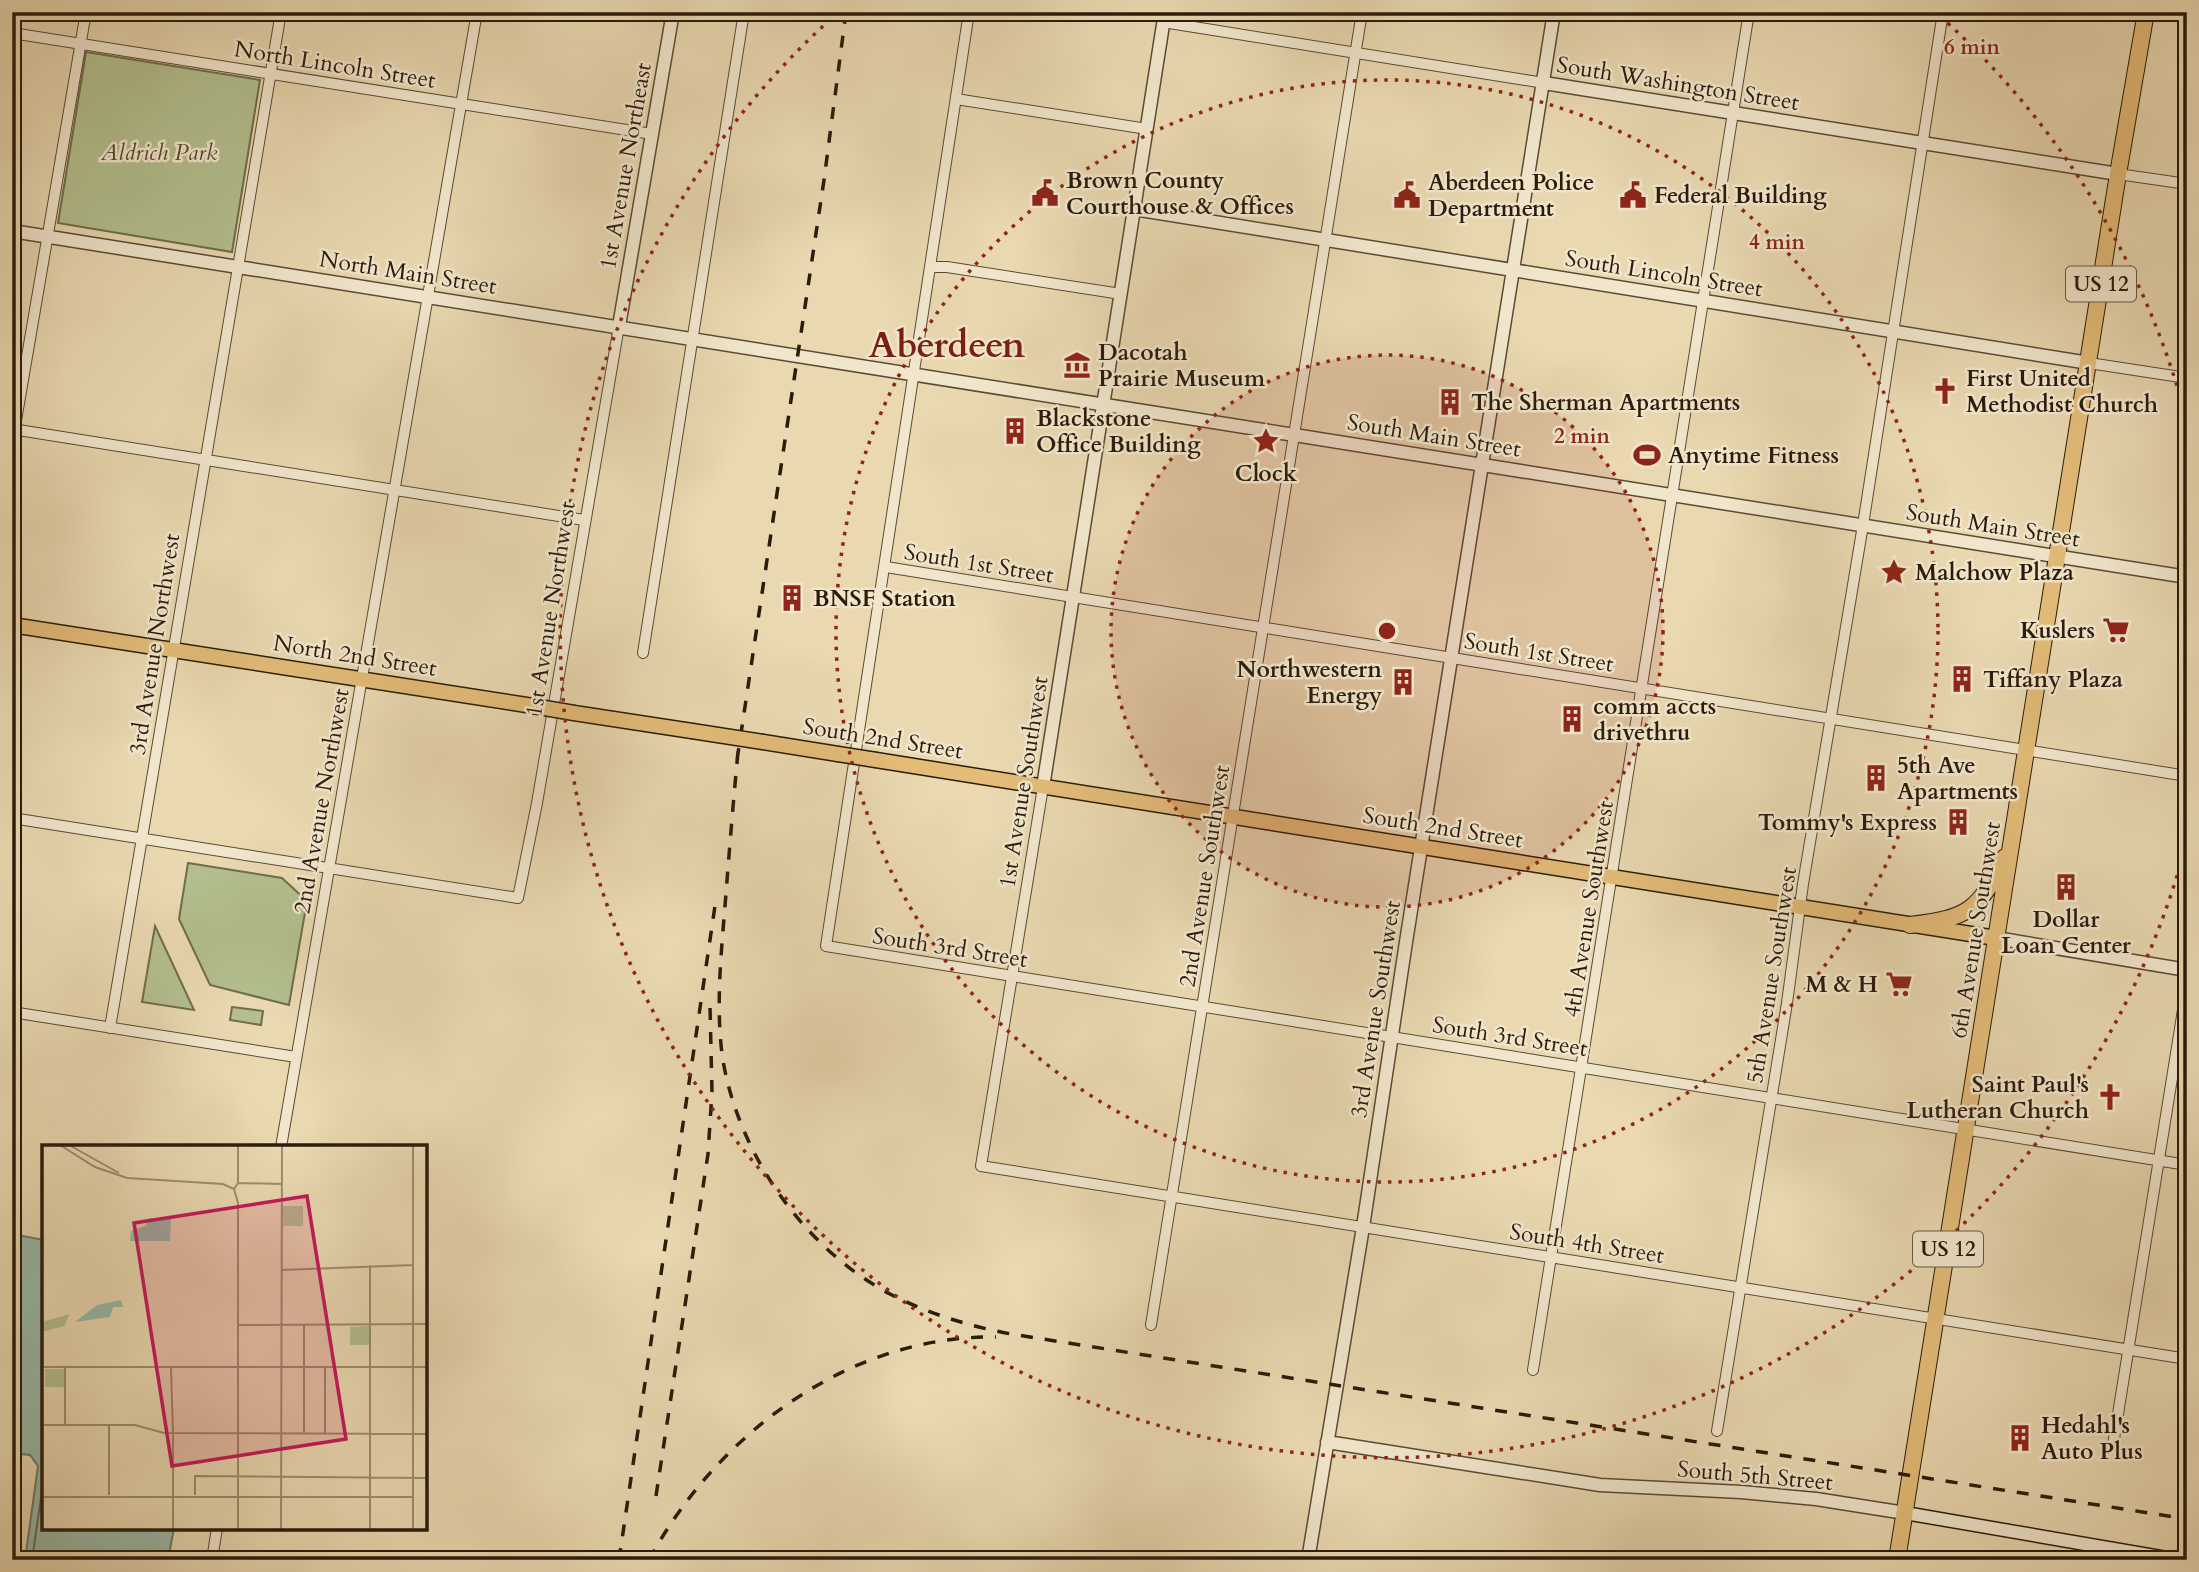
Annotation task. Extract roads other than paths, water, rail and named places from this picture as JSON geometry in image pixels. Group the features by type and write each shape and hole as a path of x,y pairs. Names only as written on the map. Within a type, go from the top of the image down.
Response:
{"highway":[{"name":"US 12","path":"2057,557 2146,12"},
{"name":"6th Avenue Southwest","path":"1897,1560 2057,557"},
{"path":"1910,925 1952,918 1971,909 1993,881 2012,843"}],"main road":[{"name":"North 2nd Street","path":"12,625 692,731"},
{"name":"South 2nd Street","path":"692,731 1996,938"}],"street":[{"path":"12,444 86,12"},
{"name":"3rd Avenue Northwest","path":"110,1028 281,12"},
{"name":"2nd Avenue Northwest","path":"281,1145 477,12"},
{"name":"1st Avenue Northeast","path":"618,326 673,12"},
{"path":"643,653 744,12"},
{"path":"886,567 969,12"},
{"name":"2nd Avenue Southwest","path":"1151,1325 1362,12"},
{"name":"3rd Avenue Southwest","path":"1308,1560 1554,12"},
{"name":"4th Avenue Southwest","path":"1533,1370 1749,12"},
{"name":"5th Avenue Southwest","path":"1717,1430 1943,12"},
{"name":"South Washington Street","path":"1164,17 1356,53 2187,184"},
{"name":"1st Avenue Southwest","path":"981,1166 1074,597 1164,17"},
{"name":"North Lincoln Street","path":"12,33 652,134"},
{"path":"956,99 1147,129"},
{"name":"South Lincoln Street","path":"1134,209 2187,378"},
{"name":"North Main Street","path":"12,231 798,355"},
{"path":"930,267 955,268 1121,294"},
{"name":"1st Avenue Northwest","path":"328,868 518,898 537,803 618,326"},
{"name":"South Main Street","path":"798,355 2187,577"},
{"path":"13,429 584,520"},
{"name":"South 1st Street","path":"886,567 2187,775"},
{"name":"South 3rd Street","path":"886,567 826,946 2187,1165"},
{"path":"12,818 328,868"},
{"name":"South 2nd Street","path":"1996,938 2187,970"},
{"path":"2113,1445 2187,985"},
{"path":"12,1013 296,1057"},
{"name":"South 4th Street","path":"981,1166 2187,1359"},
{"name":"South 5th Street","path":"1327,1442 1600,1485 1741,1492 1816,1499 2178,1560"},
{"path":"212,1560 217,1530"}],"water":[{"path":"12,1236 42,1240 42,1530 174,1530 168,1560 25,1560 38,1466 30,1455 12,1453"}],"railway":[{"path":"737,760 824,180 846,12"},
{"path":"738,752 719,999 722,1054 730,1090 742,1126 758,1160 802,1223 829,1251 890,1294 949,1318 1011,1334 2187,1519"},
{"path":"619,1560 716,899"},
{"path":"656,1496 708,1154 712,1092 710,1006"},
{"path":"649,1560 677,1514 711,1472 750,1434 793,1400 840,1373 889,1353 942,1341 996,1337"}],"place":[{"name":"Brown County Courthouse & Offices","path":"1045,193"},
{"name":"Aberdeen Police Department","path":"1407,195"},
{"name":"Federal Building","path":"1633,195"},
{"name":"Dacotah Prairie Museum","path":"1077,365"},
{"name":"First United Methodist Church","path":"1945,391"},
{"name":"The Sherman Apartments","path":"1450,402"},
{"name":"Blackstone Office Building","path":"1015,431"},
{"name":"Clock","path":"1266,441"},
{"name":"Anytime Fitness","path":"1647,455"},
{"name":"Malchow Plaza","path":"1894,572"},
{"name":"BNSF Station","path":"792,598"},
{"name":"Kuslers","path":"2116,630"},
{"name":"Tiffany Plaza","path":"1962,679"},
{"name":"Northwestern Energy","path":"1403,682"},
{"name":"comm accts drivethru","path":"1572,719"},
{"name":"5th Ave Apartments","path":"1876,778"},
{"name":"Tommy's Express","path":"1958,822"},
{"name":"Dollar Loan Center","path":"2066,887"},
{"name":"M & H","path":"1899,984"},
{"name":"Saint Paul's Lutheran Church","path":"2110,1097"},
{"name":"Hedahl's Auto Plus","path":"2020,1438"}],"district":[{"name":"Aberdeen","path":"947,344"}],"park label":[{"name":"Aldrich Park","path":"159,152"}]}
